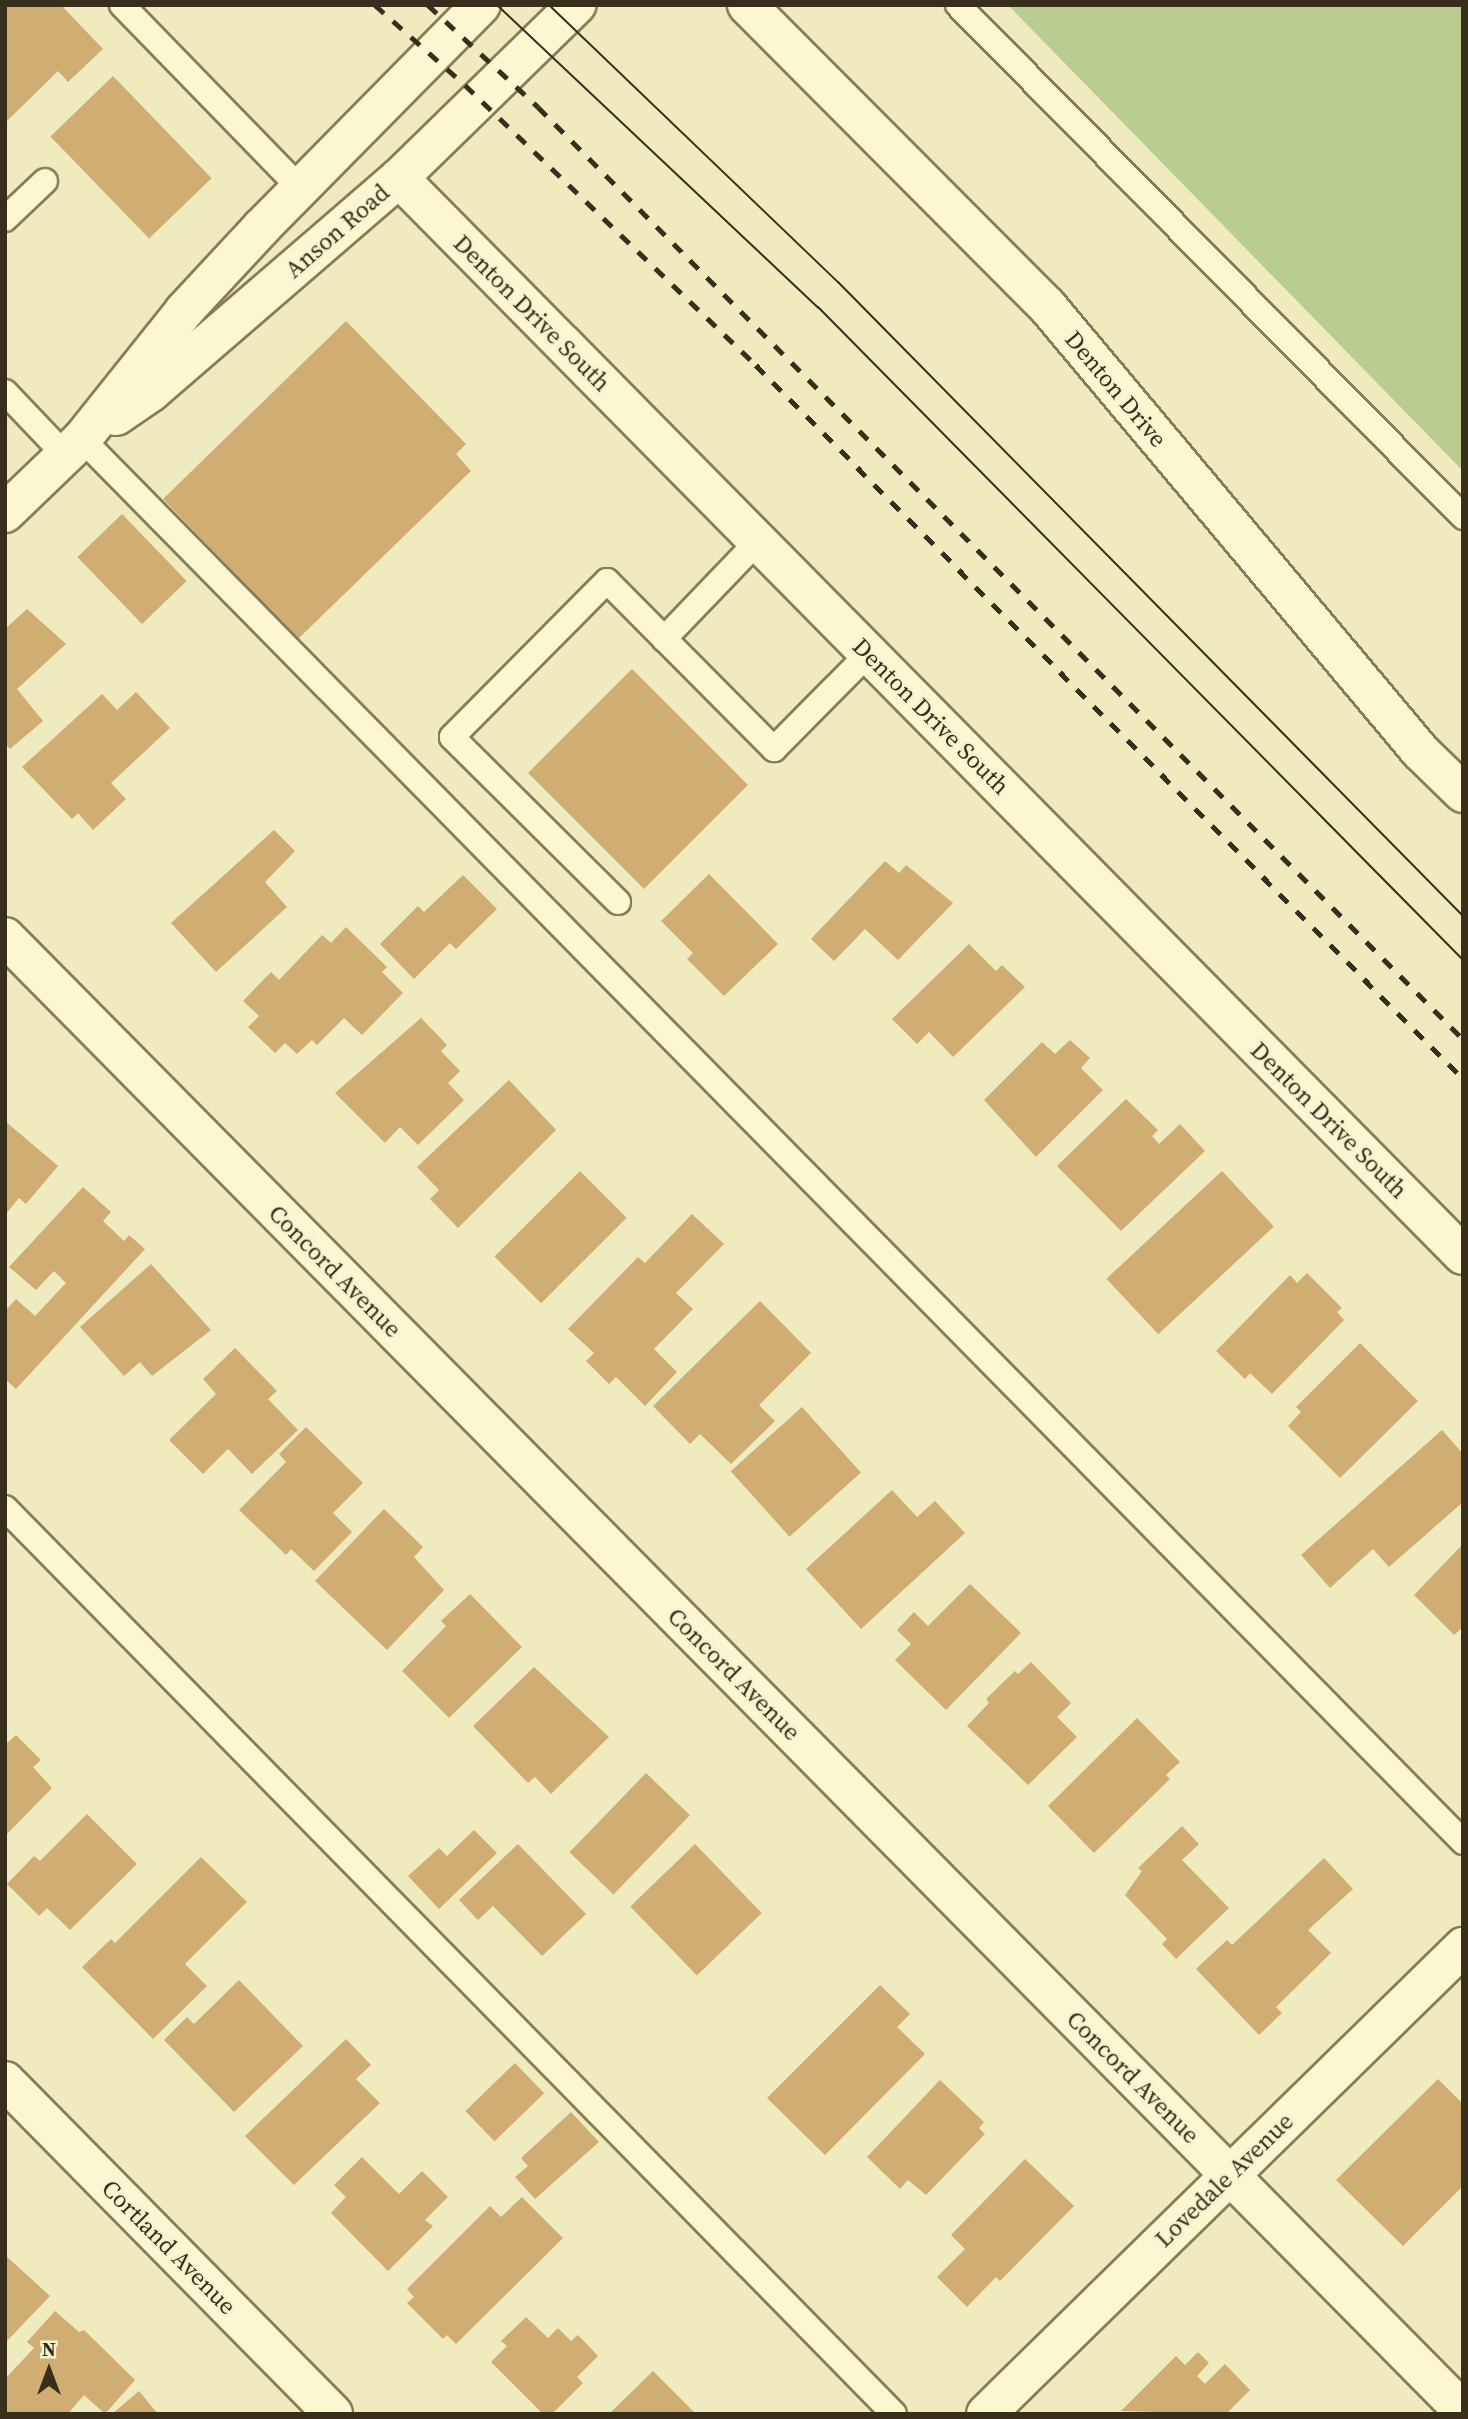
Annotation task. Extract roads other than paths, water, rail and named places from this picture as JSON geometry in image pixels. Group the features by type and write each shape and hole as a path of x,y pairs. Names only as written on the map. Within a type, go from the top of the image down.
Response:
{"street":[{"name":"Anson Road","path":"5,513 73,447 184,311 481,5"},
{"name":"Anson Road","path":"73,447 151,392 399,178 576,5"},
{"name":"Denton Drive","path":"747,5 1047,306 1420,751 1463,793"},
{"name":"Denton Drive South","path":"399,178 1463,1255"},
{"name":"Concord Avenue","path":"5,937 1463,2411"},
{"name":"Lovedale Avenue","path":"986,2414 1463,1947"},
{"name":"Cortland Avenue","path":"5,2081 333,2414"}],"lane":[{"path":"122,5 301,189"},
{"path":"958,5 1463,517"},
{"path":"5,219 45,181"},
{"path":"5,392 73,447 1463,1842"},
{"path":"664,639 758,541"},
{"path":"618,902 452,737 607,581 774,749 869,653"},
{"path":"5,1508 894,2414"}],"tram line":[{"path":"497,5 818,307 1463,960"},
{"path":"549,5 838,282 1463,916"}],"railway":[{"path":"375,5 465,85 756,365 1463,1079"},
{"path":"428,5 538,107 1463,1039"}]}
